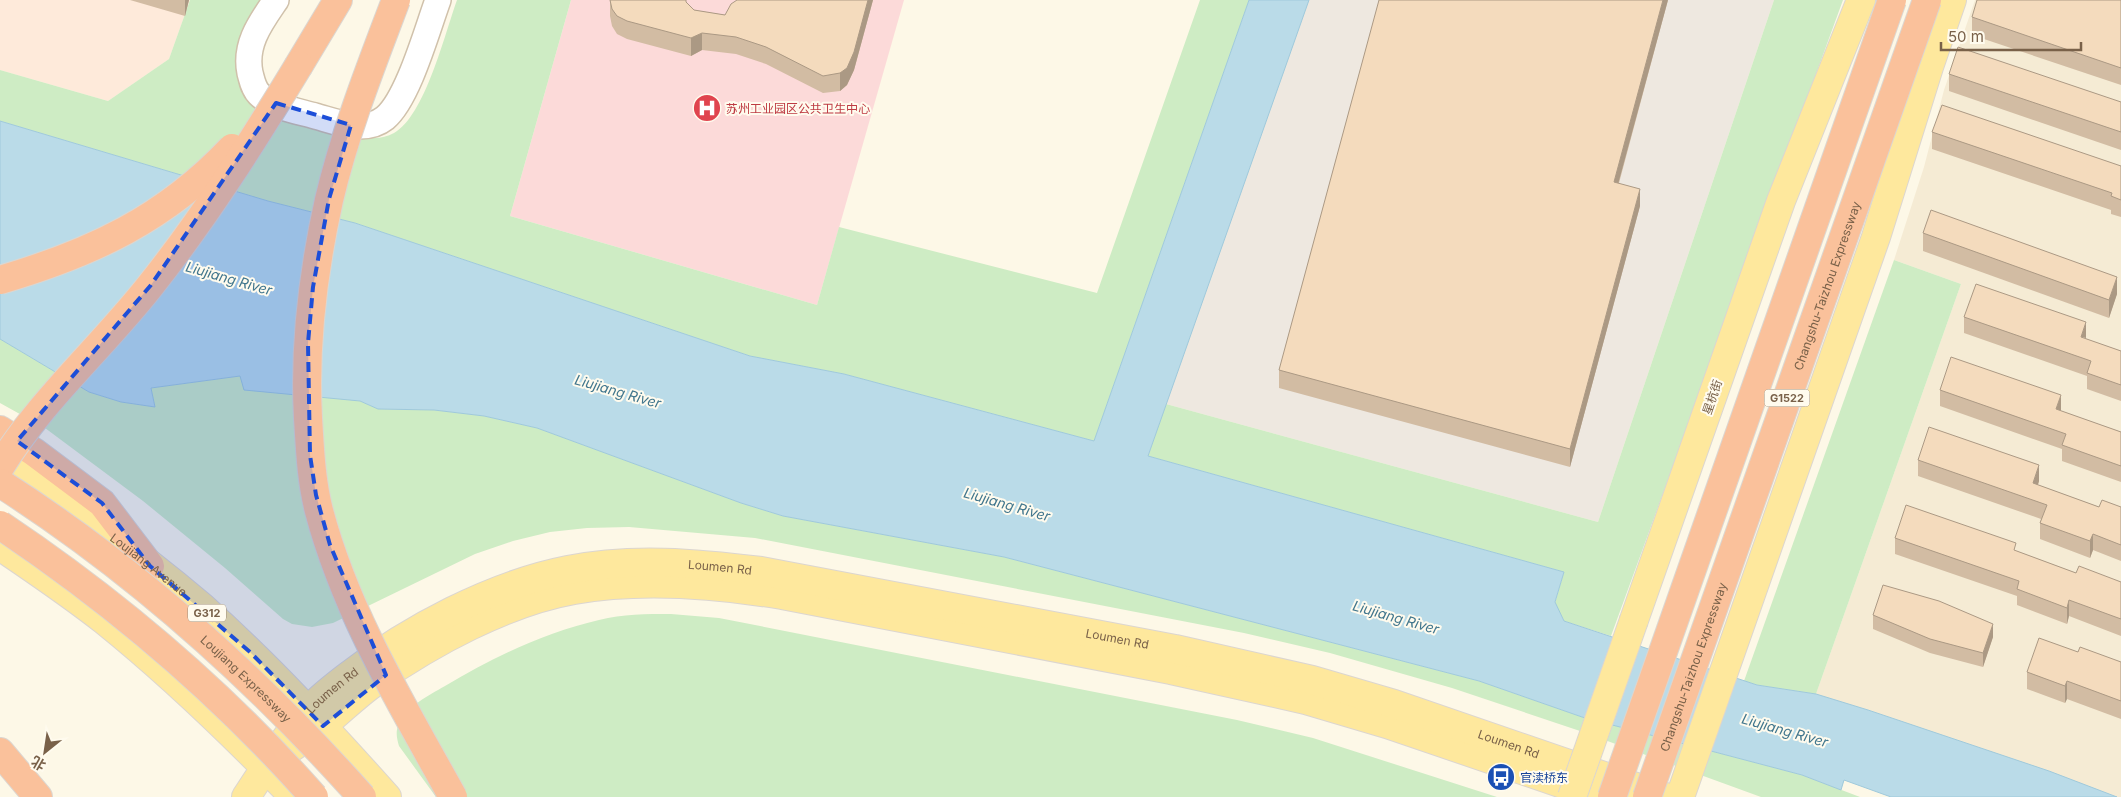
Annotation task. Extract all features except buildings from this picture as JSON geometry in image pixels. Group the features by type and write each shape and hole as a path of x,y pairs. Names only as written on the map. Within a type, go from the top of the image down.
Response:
{"highway":[{"path":"0,466 36,417 112,332 181,245 252,142 338,0"},
{"path":"396,0 359,99 329,199 313,287 307,371 310,455 319,511 356,612 390,682 453,797"},
{"name":"G1522","path":"1612,797 1892,0"},
{"name":"Changshu-Taizhou Expressway","path":"1646,797 1927,0"},
{"path":"0,280 49,266 103,244 172,202 217,164 246,134 299,66"},
{"path":"0,430 34,452 102,503 150,566"},
{"name":"Loujiang Expressway","path":"0,482 94,548 187,622 250,679 362,797"},
{"path":"0,525 114,608 165,651 261,740 314,797"},
{"path":"0,752 38,797"}],"main road":[{"name":"星杭街","path":"1572,797 1777,212 1861,0"},
{"path":"1680,797 1872,250 1952,0"},
{"name":"Loujiang Avenue","path":"0,460 91,521 201,607 316,718 386,797"},
{"path":"0,546 51,581 118,632 201,704 294,797"},
{"name":"Loumen Rd","path":"265,767 316,718 361,666 404,638 447,614 526,581 569,570 607,564 708,565 786,575 1175,649 1284,673 1386,702 1666,797"},
{"name":"Loumen Rd","path":"316,718 414,656 456,633 532,601 573,590 609,586 707,586 782,596 1171,670 1260,689 1387,724 1601,797"},
{"path":"246,797 265,767"}],"street":[{"path":"276,0 259,25 250,43 249,68 255,89 263,97 286,108 356,126 382,120 395,107 438,0"}],"highlighted area":[{"path":"276,103 351,125 329,199 313,287 308,343 310,455 316,495 330,545 386,675 323,726 250,652 150,566 102,503 17,441 151,285"}],"shaded area":[{"path":"0,0 190,0 169,59 108,101 0,70"},
{"name":"苏州工业园区公共卫生中心","path":"571,0 904,0 817,305 510,216"},
{"path":"1297,0 1774,0 1598,522 1166,404"},
{"path":"1975,0 2121,0 2121,797 2116,797 1868,710 1816,694 1961,284 1894,260 1924,167 1944,90"}],"green space":[{"path":"190,0 270,0 243,78 357,136 376,138 394,133 405,124 415,110 433,72 457,0 571,0 510,216 817,305 839,227 1097,293 1200,0 1249,0 1094,441 844,374 750,356 355,223 268,201 0,121 0,70 108,101 169,59"},
{"path":"1774,0 1843,0 1611,636 1564,621 1555,603 1564,572 1148,456 1166,404 1598,522"},
{"path":"1894,260 1961,284 1816,694 1757,685 1744,681"},
{"path":"0,339 89,392 121,402 155,407 151,388 240,376 360,401 378,409 434,410 484,416 537,428 741,503 783,516 1004,557 1479,681 1582,717 1802,775 1860,797 1761,797 1580,731 1452,688 1330,653 1244,633 755,538 629,527 587,528 550,532 513,541 475,554 333,623 312,627 292,624 283,619 225,568 143,501 45,428 0,403"},
{"path":"671,614 719,618 1237,720 1313,738 1497,797 436,797 399,746 397,729 403,717 413,706 463,675 500,656 558,632 599,620 626,615"}],"water":[{"name":"Liujiang River","path":"1249,0 1309,0 1148,456 1564,572 1555,602 1564,621 1757,685 1816,694 1868,710 2049,771 2117,797 1891,797 1844,780 1841,790 1802,775 1582,717 1479,681 1004,557 783,516 741,503 537,428 484,416 434,410 378,409 360,401 244,390 240,376 151,388 155,407 121,402 89,392 0,339 0,121 268,201 355,223 750,356 844,374 1094,441"}],"place":[{"name":"苏州工业园区公共卫生中心","path":"707,108"},
{"name":"官渎桥东","path":"1501,777"}]}
